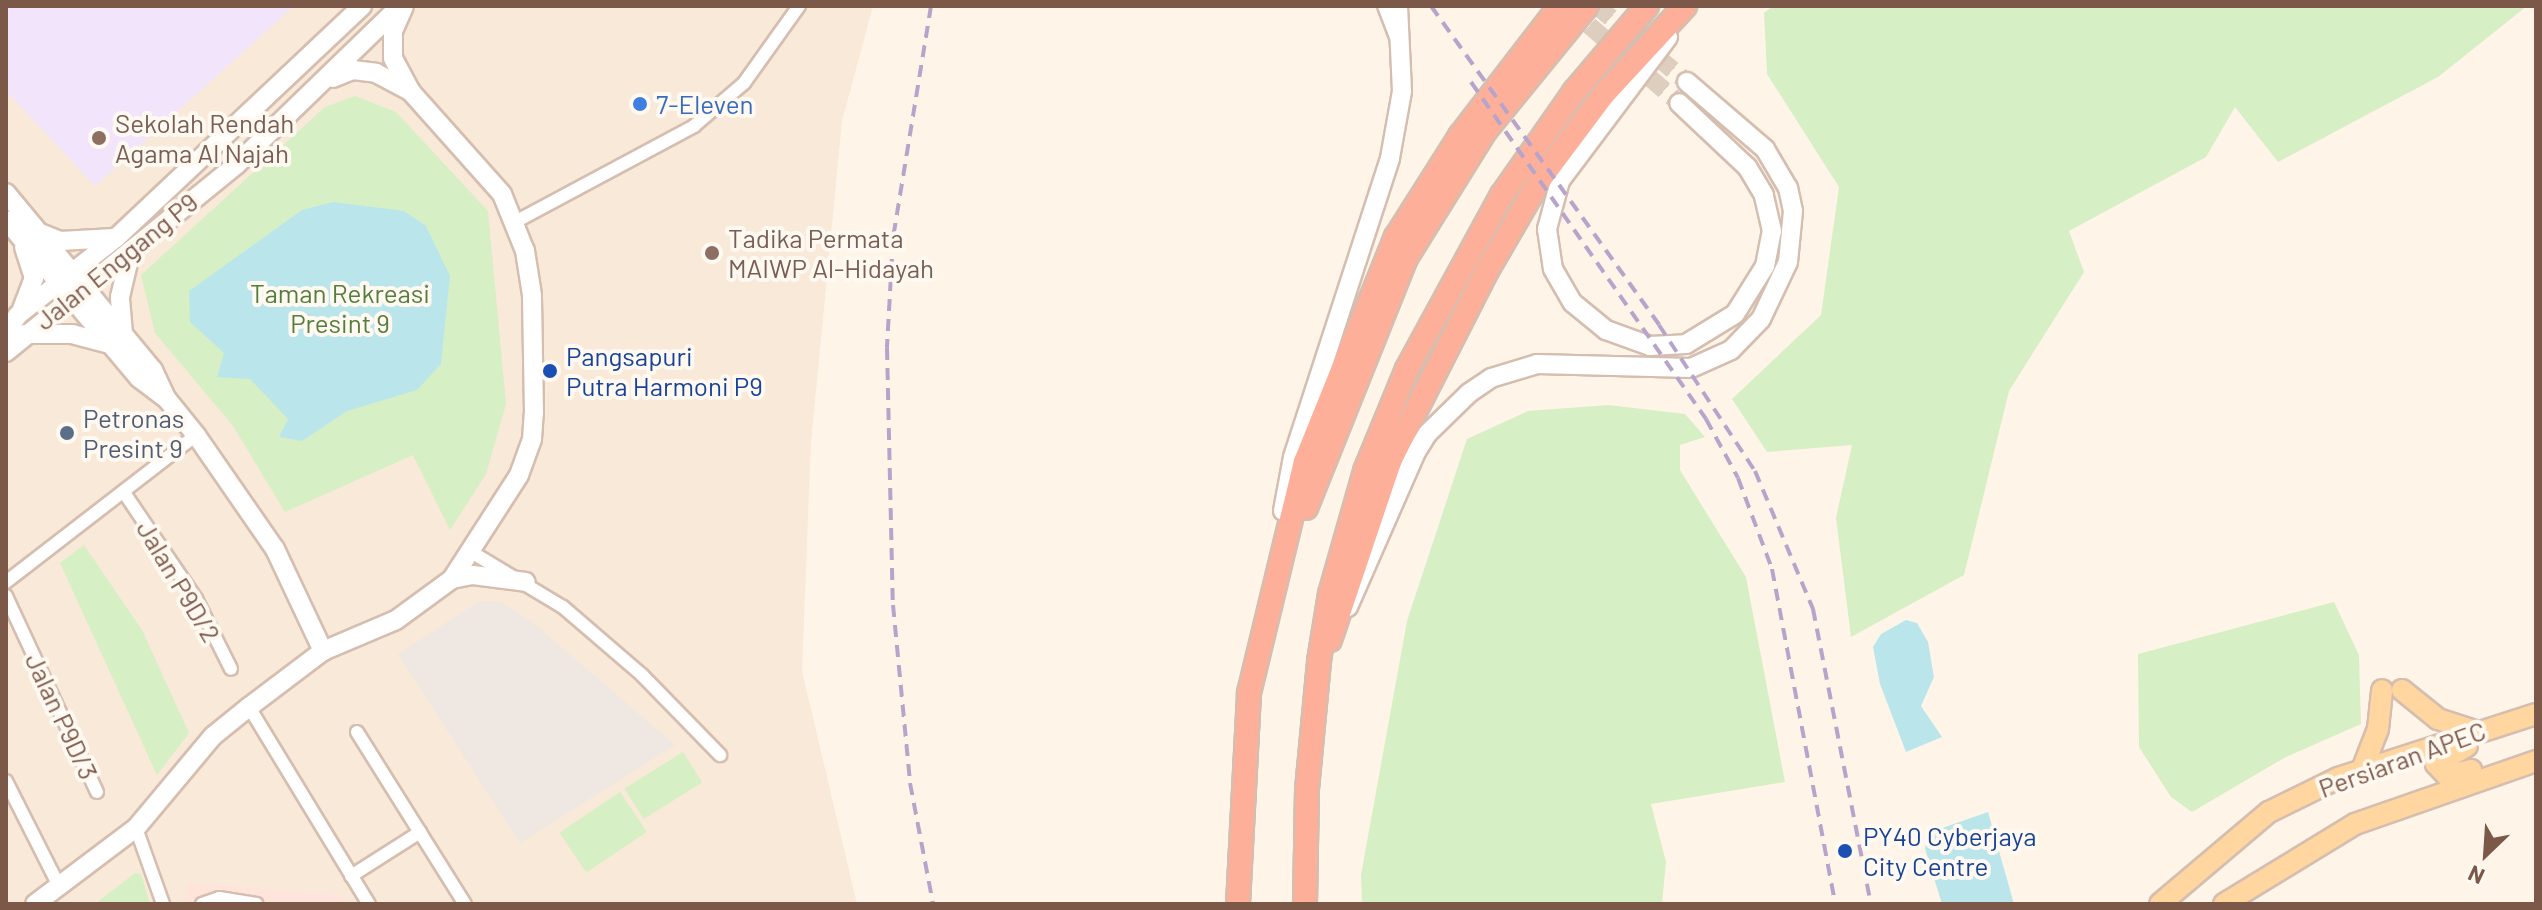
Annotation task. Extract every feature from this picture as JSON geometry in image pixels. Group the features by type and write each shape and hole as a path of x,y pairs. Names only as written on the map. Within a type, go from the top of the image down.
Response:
{"highway":[{"path":"1238,904 1240,802 1256,651 1305,462 1396,237 1460,136 1560,6"},
{"path":"1240,802 1255,703 1304,511 1400,271 1485,131 1587,6"},
{"path":"1305,904 1307,789 1319,661 1330,594 1365,471 1407,369 1502,195 1574,92 1647,6"},
{"path":"1319,661 1341,619 1391,459 1488,269 1568,142 1685,6"}],"main road":[{"path":"2362,770 2392,690 2438,719 2475,732"},
{"name":"Persiaran APEC","path":"2160,904 2269,812 2362,770 2536,714"},
{"path":"2536,724 2450,752 2436,764 2447,776 2536,751"},
{"name":"Persiaran APEC","path":"2224,904 2285,862 2355,824 2536,761"}],"street":[{"name":"Jalan Enggang P9","path":"15,333 79,292 123,244 362,6"},
{"name":"Jalan Enggang P9","path":"6,352 15,333 18,315 60,274 123,244 237,164 402,6"},
{"path":"35,904 136,828 213,736 249,707 323,651 396,620 452,579 473,553 519,475 532,439 531,278 517,221 472,156 411,92 393,58 393,31 402,6"},
{"path":"517,221 694,126 744,83 799,6"},
{"path":"1384,6 1403,55"},
{"path":"1256,651 1293,457 1390,158 1401,105 1403,55 1398,6"},
{"path":"1679,103 1747,167 1764,195 1772,231 1765,266 1735,314 1686,344 1650,346 1606,330 1573,303 1553,269 1549,207 1560,181 1691,6"},
{"path":"326,80 353,70 376,73 411,92"},
{"path":"1341,619 1369,570 1416,452 1428,433 1469,393 1491,378 1537,364 1691,368 1731,350 1761,319 1788,262 1793,211 1788,188 1765,149 1687,82"},
{"path":"6,193 43,234 60,274"},
{"path":"12,226 79,292 118,339 153,370 166,398 196,435 275,549 323,651"},
{"path":"12,226 34,278 18,315"},
{"path":"43,234 60,241 123,244 118,339"},
{"path":"15,333 118,339"},
{"path":"6,582 125,494 196,435"},
{"name":"Jalan P9D/2","path":"125,494 196,599 231,669"},
{"path":"473,553 526,582 632,666 720,755"},
{"path":"452,579 473,575 526,582"},
{"name":"Jalan P9D/3","path":"6,596 97,792"},
{"path":"249,707 369,904"},
{"path":"357,732 465,904"},
{"path":"6,781 60,888"},
{"path":"136,828 163,904"},
{"path":"351,876 420,832"},
{"path":"202,904 219,898 257,904"}],"shaded area":[{"path":"6,6 873,6 842,121 811,443 802,671 857,904 6,904"},
{"name":"Sekolah Rendah Agama Al Najah","path":"6,6 294,6 95,186 6,91"},
{"path":"480,601 501,602 532,622 675,745 520,843 398,654"},
{"path":"187,882 341,895 345,904 185,904"}],"green space":[{"path":"1773,6 2527,6 2438,77 2278,162 2235,107 2206,157 2069,231 2084,272 2009,391 1964,575 1851,637 1836,518 1852,445 1767,452 1732,399 1821,315 1839,187 1767,74 1764,13"},
{"name":"Taman Rekreasi Presint 9","path":"355,96 396,112 488,211 506,404 486,474 450,530 413,455 285,512 233,426 155,333 141,275 325,107"},
{"path":"1608,405 1685,414 1705,437 1680,445 1680,470 1746,577 1785,782 1651,804 1666,862 1662,904 1362,904 1361,875 1407,621 1467,439 1528,411"},
{"path":"84,545 142,630 189,733 157,775 60,563"},
{"path":"2334,602 2359,655 2361,724 2284,758 2192,812 2171,797 2139,747 2138,654"},
{"path":"683,752 702,783 644,819 624,789"},
{"path":"620,792 647,832 586,873 559,833"},
{"path":"135,873 141,874 150,904 95,904"}],"water":[{"path":"333,202 404,211 426,226 450,276 441,364 417,390 347,411 302,441 279,437 288,419 250,379 217,377 224,353 190,322 189,291 302,210"},
{"path":"1906,620 1917,623 1928,642 1934,677 1921,706 1942,737 1906,752 1880,684 1873,647 1881,634"},
{"path":"1988,812 2014,904 1942,904 1925,849 1928,833"}],"tunnel":[{"path":"1597,6 1687,82"},
{"path":"1569,8 1679,103"}],"railway":[{"path":"931,6 893,239 887,348 893,605 910,783 933,904"},
{"path":"1431,6 1659,325 1755,471 1813,609 1871,904"},
{"path":"1471,82 1706,419 1738,478 1772,569 1835,904"}],"place":[{"name":"7-Eleven","path":"640,104"},
{"name":"Sekolah Rendah Agama Al Najah","path":"99,138"},
{"name":"Tadika Permata MAIWP Al-Hidayah","path":"712,253"},
{"name":"Pangsapuri Putra Harmoni P9","path":"550,371"},
{"name":"Petronas Presint 9","path":"67,433"},
{"name":"PY40 Cyberjaya City Centre","path":"1845,851"}]}
